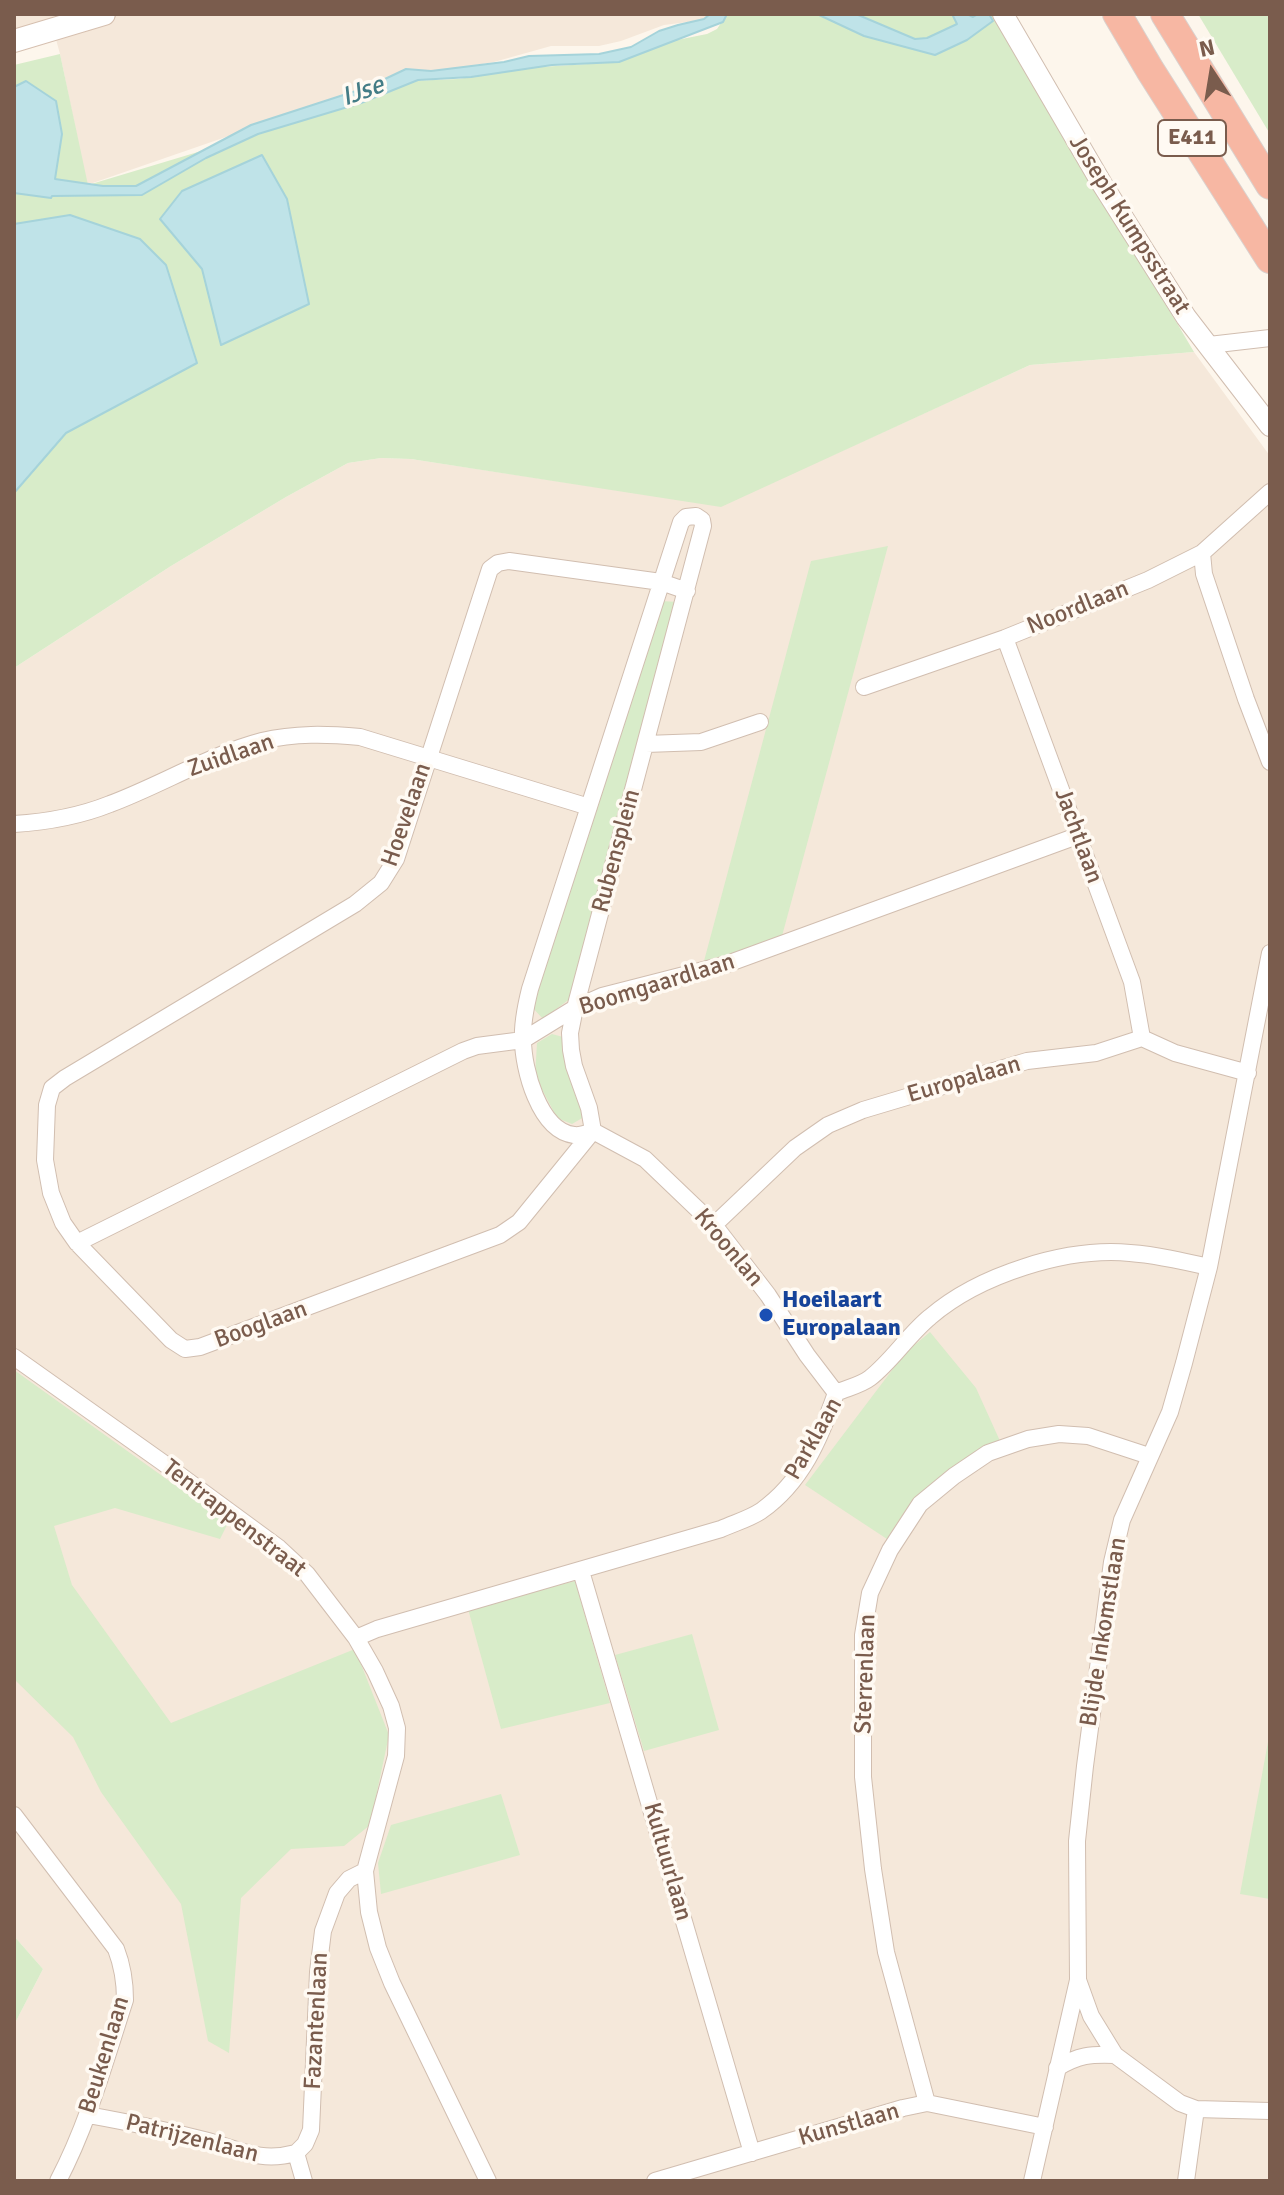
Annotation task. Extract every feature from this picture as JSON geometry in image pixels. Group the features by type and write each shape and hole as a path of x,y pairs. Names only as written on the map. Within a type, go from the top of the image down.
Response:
{"highway":[{"name":"E411","path":"1117,14 1270,259"},
{"name":"E411","path":"1165,14 1270,185"}],"main road":[{"path":"14,41 104,14"}],"street":[{"name":"Joseph Kumpsstraat","path":"1003,14 1102,184 1186,317 1270,426"},
{"path":"1209,345 1270,338"},
{"name":"Noordlaan","path":"864,687 1005,638 1148,580 1202,553 1270,492"},
{"name":"Rubensplein","path":"696,516 702,520 703,526 687,591 575,1008 570,1033 571,1050 593,1131 576,1136 562,1131 550,1120 527,1072 523,1040 530,989 681,522 686,517 696,516"},
{"path":"1202,553 1204,574 1270,762"},
{"name":"Hoevelaan","path":"52,1088 355,904 381,883 396,859 490,569 498,563 509,561 661,582 687,591"},
{"name":"Jachtlaan","path":"1005,638 1132,982 1142,1038"},
{"path":"646,744 701,742 760,722"},
{"name":"Zuidlaan","path":"14,824 96,809 262,742 321,734 360,737 589,807"},
{"name":"Boomgaardlaan","path":"77,1243 463,1051 523,1040 575,1008 602,996 727,964 1077,836"},
{"name":"Blijde Inkomstlaan","path":"1270,953 1209,1267 1173,1400 1122,1520 1110,1578 1077,1841 1078,1980 1091,2016 1115,2055 1180,2103 1196,2109 1270,2111"},
{"path":"1142,1038 1175,1053 1248,1073"},
{"name":"Europalaan","path":"714,1225 795,1148 828,1125 851,1115 1027,1061 1096,1053 1142,1038"},
{"name":"Booglaan","path":"52,1088 47,1105 45,1160 51,1193 63,1223 77,1243 171,1340 185,1349 200,1347 500,1235 519,1222 593,1131"},
{"name":"Kroonlan","path":"593,1131 645,1159 714,1225 768,1295 836,1393"},
{"name":"Parklaan","path":"356,1638 377,1629 721,1529 758,1513 782,1493 800,1471 821,1437 836,1393 869,1379 931,1316 967,1292 1003,1274 1045,1261 1127,1252 1168,1257 1209,1267"},
{"name":"Tentrappenstraat","path":"14,1357 279,1548 307,1574 356,1638 391,1706 397,1728 396,1756 365,1871 369,1912 378,1948 392,1983 488,2181"},
{"name":"Sterrenlaan","path":"927,2103 886,1952 873,1869 863,1777 863,1635 870,1593 890,1550 920,1504 988,1453 1028,1439 1059,1434 1088,1436 1149,1456"},
{"name":"Kultuurlaan","path":"581,1571 752,2153"},
{"name":"Beukenlaan","path":"14,1815 116,1949 123,1966 125,2000 88,2115 58,2181"},
{"name":"Fazantenlaan","path":"296,2153 305,2144 311,2130 318,1972 323,1931 337,1893 349,1879 365,1871"},
{"path":"1032,2181 1078,1980"},
{"path":"1057,2068 1072,2059 1090,2054 1115,2055"},
{"name":"Kunstlaan","path":"655,2181 927,2103 1045,2127"},
{"path":"1186,2181 1196,2109"},
{"name":"Patrijzenlaan","path":"88,2115 205,2140 261,2157 279,2158 296,2153"},
{"path":"296,2153 304,2181"}],"shaded area":[{"path":"14,14 712,14 704,20 664,25 599,46 551,46 494,62 440,71 405,71 356,92 87,185 51,21 14,29"},
{"path":"1194,352 1270,456 1270,2181 14,2181 14,2025 43,1969 14,1936 14,668 171,566 348,463 381,458 411,459 721,506 1030,365"}],"green space":[{"path":"727,14 995,14 1194,352 1030,365 721,507 411,459 381,458 348,463 171,566 14,668 14,493 66,433 197,363 70,215 14,224 14,193 51,198 62,135 26,82 14,87 14,65 60,54 88,185 361,103 409,81 458,79 540,67 619,62 672,41 717,29","holes":["202,269 309,304 222,345"]},
{"path":"1198,14 1270,14 1270,134"},
{"path":"888,546 782,936 704,961 811,561"},
{"path":"661,601 678,602 571,998 543,1019 532,1007"},
{"path":"552,1034 563,1037 566,1069 584,1117 572,1124 557,1118 535,1076 537,1043"},
{"path":"930,1332 976,1388 1000,1441 964,1460 935,1481 910,1506 887,1539 805,1485 905,1353"},
{"path":"14,1370 228,1523 220,1539 115,1508 54,1526 72,1585 171,1723 355,1649 389,1735 370,1825 344,1846 291,1849 241,1898 229,2053 208,2041 181,1904 101,1792 73,1737 14,1679"},
{"path":"575,1581 610,1703 501,1729 468,1609"},
{"path":"692,1634 719,1730 644,1751 615,1655"},
{"path":"1270,1731 1270,1899 1240,1894"},
{"path":"501,1794 520,1855 381,1894 378,1863 391,1825"},
{"path":"14,1936 43,1969 14,2025"}],"water":[{"name":"IJse","path":"710,14 727,14 723,22 619,62 552,65 471,77 418,80 361,103 258,134 206,158 142,195 51,198 14,193 14,87 26,81 56,101 62,134 55,179 103,186 136,186 251,125 368,87 406,69 431,71 529,56 599,54 631,47 659,31 704,19"},
{"path":"817,14 856,14 915,39 927,38 957,24 952,14 973,17 989,14 993,21 967,40 935,55 864,36"},
{"path":"262,155 287,199 309,304 221,345 202,269 160,219 182,191"},
{"path":"70,215 140,239 166,265 197,363 66,433 14,493 14,224"}],"place":[{"name":"Hoeilaart Europalaan","path":"766,1315"}]}
